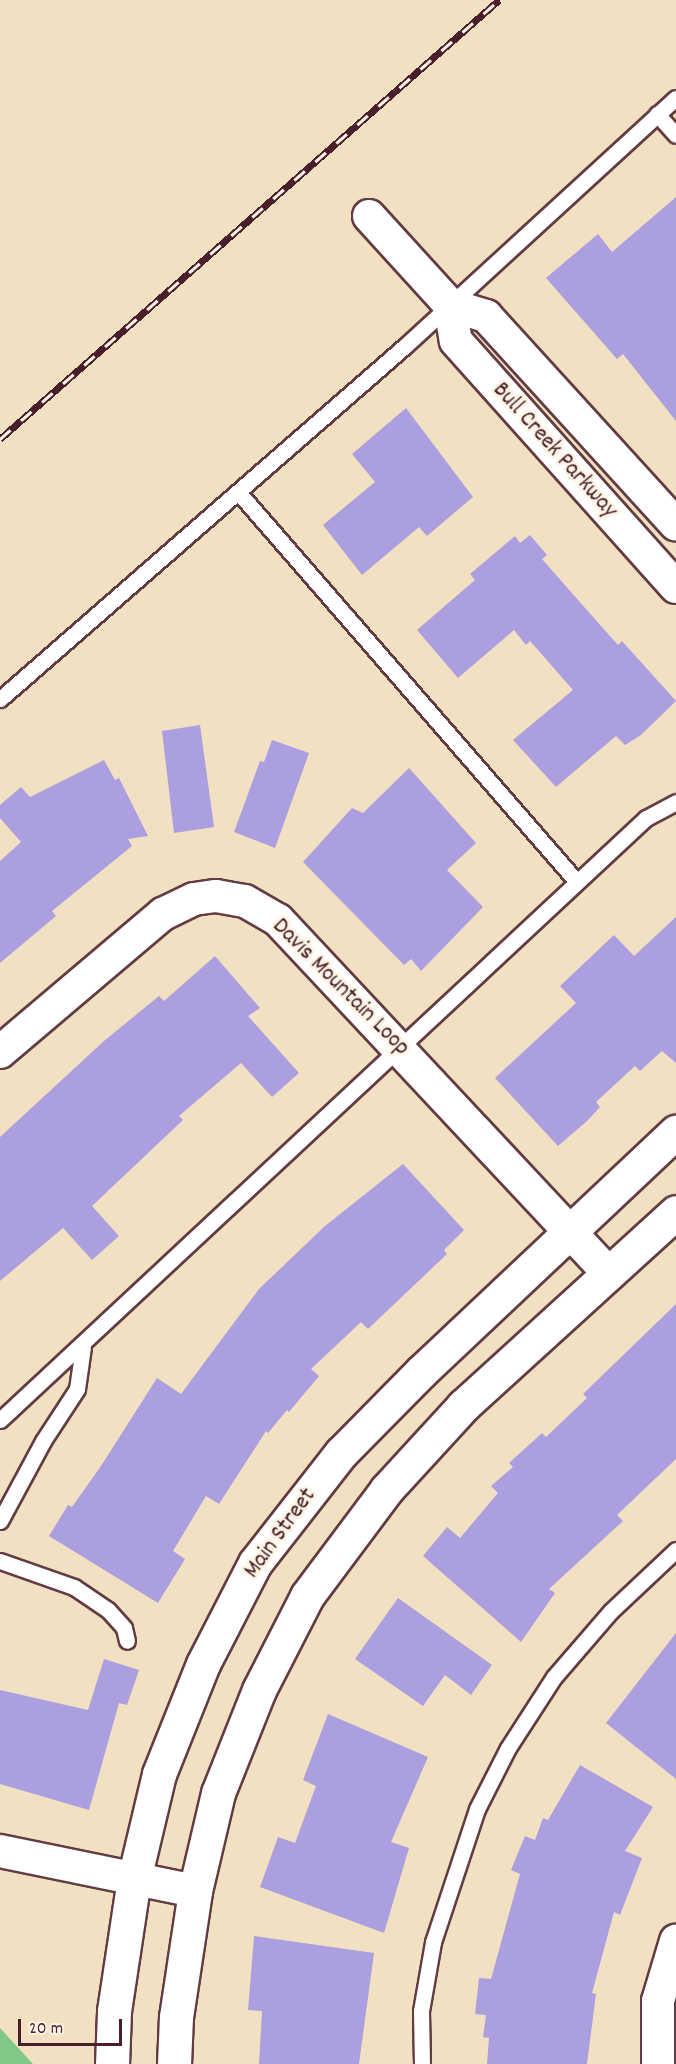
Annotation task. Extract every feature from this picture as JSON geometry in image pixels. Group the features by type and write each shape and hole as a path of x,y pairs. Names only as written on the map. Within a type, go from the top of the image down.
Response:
{"street":[{"path":"369,216 450,305"},
{"name":"Bull Creek Parkway","path":"676,525 486,316 450,305 456,341 676,587"},
{"name":"Davis Mountain Loop","path":"0,1052 138,932 194,899 216,896 245,901 278,920 609,1274"},
{"name":"Main Street","path":"112,2064 114,2011 134,1879 159,1774 203,1664 255,1563 341,1453 676,1132"},
{"path":"174,2064 176,2017 195,1891 218,1793 259,1690 307,1596 387,1489 463,1406 676,1212"},
{"path":"0,1851 195,1891"},
{"path":"658,2064 658,2001 676,1941"}],"lane":[{"path":"0,699 239,493 450,305 676,98"},
{"path":"657,114 676,135"},
{"path":"239,493 577,882"},
{"path":"0,1420 83,1347 399,1047 646,818 676,802"},
{"path":"0,1521 43,1441 77,1389 83,1347"},
{"path":"422,2064 421,2011 433,1942 477,1809 508,1748 554,1677 611,1611 676,1550"},
{"path":"0,1562 74,1587 108,1610 124,1628 127,1641"}],"green space":[{"path":"0,2028 33,2064 0,2064"}],"building":[{"path":"676,197 676,421 623,354 617,359 546,278 598,234 612,252"},
{"path":"406,408 473,497 427,536 419,527 362,575 323,525 375,482 352,454"},
{"path":"530,535 547,555 542,559 593,617 618,645 622,641 676,701 641,735 625,745 616,736 556,787 513,740 573,690 530,641 526,645 514,630 458,678 417,630 475,580 470,574 515,536 520,543"},
{"path":"200,725 214,827 174,833 162,731"},
{"path":"272,740 309,753 275,848 234,832 260,761 264,762"},
{"path":"104,760 115,780 119,778 148,836 128,839 132,846 52,911 56,916 0,963 0,861 21,842 0,818 0,805 21,787 30,797"},
{"path":"409,768 476,843 447,870 483,907 421,971 411,959 404,965 303,862 352,808 363,813"},
{"path":"676,917 676,1063 662,1051 640,1071 635,1066 596,1102 600,1107 587,1121 558,1146 495,1078 576,1003 560,986 614,935 634,956"},
{"path":"215,956 260,1008 248,1016 299,1073 272,1097 241,1063 179,1116 183,1120 92,1206 119,1236 92,1260 63,1228 0,1281 0,1137 104,1041 159,996 164,1001"},
{"path":"403,1164 464,1230 444,1250 447,1254 368,1329 361,1322 311,1369 319,1376 289,1412 287,1410 268,1433 266,1431 219,1504 206,1496 173,1551 185,1559 158,1603 49,1536 68,1505 72,1507 101,1466 157,1378 181,1394 259,1289 325,1226"},
{"path":"676,1304 676,1459 617,1515 623,1521 549,1589 555,1593 521,1642 423,1556 447,1527 460,1538 498,1493 491,1486 513,1467 509,1463 542,1433 546,1437 587,1398 583,1394"},
{"path":"398,1598 492,1665 471,1695 445,1675 423,1706 355,1659"},
{"path":"676,1633 676,1779 606,1723"},
{"path":"104,1659 139,1670 127,1705 119,1703 89,1810 0,1784 0,1690 88,1710"},
{"path":"328,1714 428,1757 391,1842 409,1848 384,1933 260,1887 278,1837 295,1843 316,1786 303,1780"},
{"path":"580,1765 653,1807 625,1851 642,1858 620,1915 614,1912 592,1993 596,1994 587,2064 487,2064 489,2038 483,2037 486,2015 475,2014 479,1978 491,1979 520,1874 511,1870 525,1836 535,1840 543,1818 548,1820"},
{"path":"254,1936 374,1953 359,2064 259,2064 262,2011 248,2010"}],"railway":[{"path":"0,439 499,0"}]}
